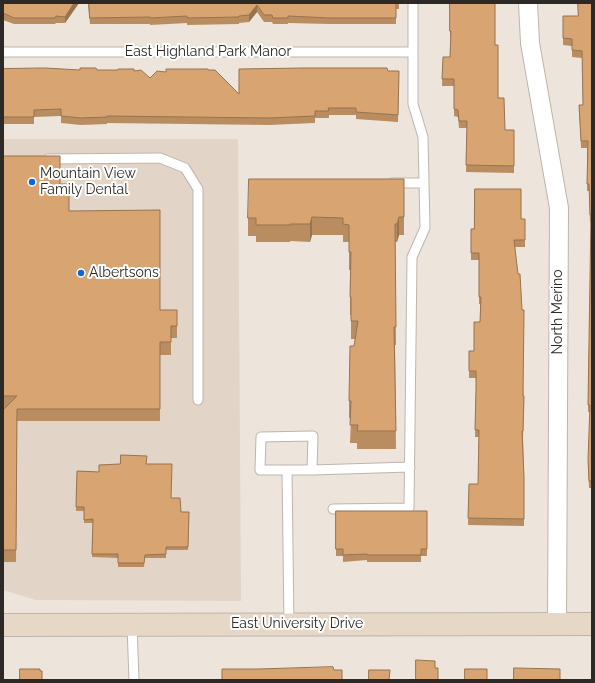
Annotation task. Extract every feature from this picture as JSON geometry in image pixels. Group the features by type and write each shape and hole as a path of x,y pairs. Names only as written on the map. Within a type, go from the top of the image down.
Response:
{"main road":[{"name":"East University Drive","path":"3,625 592,624"}],"street":[{"name":"North Merino","path":"528,3 530,43 558,208 557,624"}],"lane":[{"path":"333,509 409,508 412,257 425,228 423,137 413,104 413,3"},
{"name":"East Highland Park Manor","path":"3,52 413,52"},
{"path":"42,159 160,158 185,168 198,189 198,400"},
{"path":"386,184 424,183"},
{"path":"312,470 313,436 261,437 260,470 287,471 410,467"},
{"path":"287,471 289,624"},
{"path":"132,625 134,680"}],"shaded area":[{"path":"3,139 238,139 241,601 36,600 3,590"}],"building":[{"path":"3,3 74,3 65,17 14,18 3,13"},
{"path":"89,3 396,3 396,18 330,18 288,16 288,18 273,18 272,15 264,15 257,5 249,15 239,17 187,18 187,16 150,18 90,18"},
{"path":"450,3 495,3 495,45 498,45 498,98 504,98 505,130 514,130 514,166 466,165 467,121 459,121 458,110 454,109 454,79 442,79 443,57 450,57"},
{"path":"578,3 592,3 592,481 589,481 588,459 590,405 588,405 591,215 589,184 587,184 588,141 581,141 579,105 583,105 582,51 572,50 572,39 563,38 563,16 578,16"},
{"path":"45,68 80,70 80,68 96,68 97,70 134,69 134,71 141,70 150,78 157,71 166,72 166,69 208,69 215,70 239,94 239,69 387,68 388,71 399,71 398,115 356,112 356,108 328,108 329,111 315,111 315,116 269,118 107,116 81,118 61,116 61,109 34,110 34,117 3,117 3,69"},
{"name":"Albertsons","path":"3,156 60,156 60,184 69,184 69,211 160,210 160,310 177,310 177,326 171,326 171,342 160,342 160,409 17,409 16,550 3,550 3,410 17,396 3,396"},
{"path":"249,179 404,179 404,217 399,217 397,224 395,224 396,327 394,327 396,431 357,431 358,425 350,425 350,346 354,346 358,321 351,321 351,252 349,252 349,225 343,224 343,218 312,217 310,224 256,225 256,218 248,218"},
{"path":"475,189 521,189 521,219 525,219 525,240 514,240 518,274 520,274 522,310 524,310 524,396 522,431 524,519 468,518 469,484 478,484 479,430 475,430 476,371 469,371 469,351 474,351 474,322 480,322 481,297 479,297 479,253 471,253 471,229 474,229"},
{"path":"121,455 147,456 146,464 172,464 171,498 180,498 181,512 189,512 188,547 166,547 166,554 145,555 144,563 118,563 118,554 92,554 93,519 84,520 84,507 76,507 77,471 99,472 99,465 120,464"},
{"path":"336,511 427,511 427,549 421,549 421,555 343,555 343,549 336,549"},
{"path":"416,660 435,661 435,668 438,668 438,680 416,680"},
{"path":"333,667 334,670 342,670 342,680 222,680 222,669"},
{"path":"514,668 560,669 560,680 514,680"},
{"path":"20,669 40,669 40,671 42,671 42,680 20,680"},
{"path":"465,669 487,669 487,680 465,680"},
{"path":"369,670 390,670 389,680 369,680"}],"place":[{"name":"Mountain View Family Dental","path":"32,182"},
{"name":"Albertsons","path":"81,273"}]}
